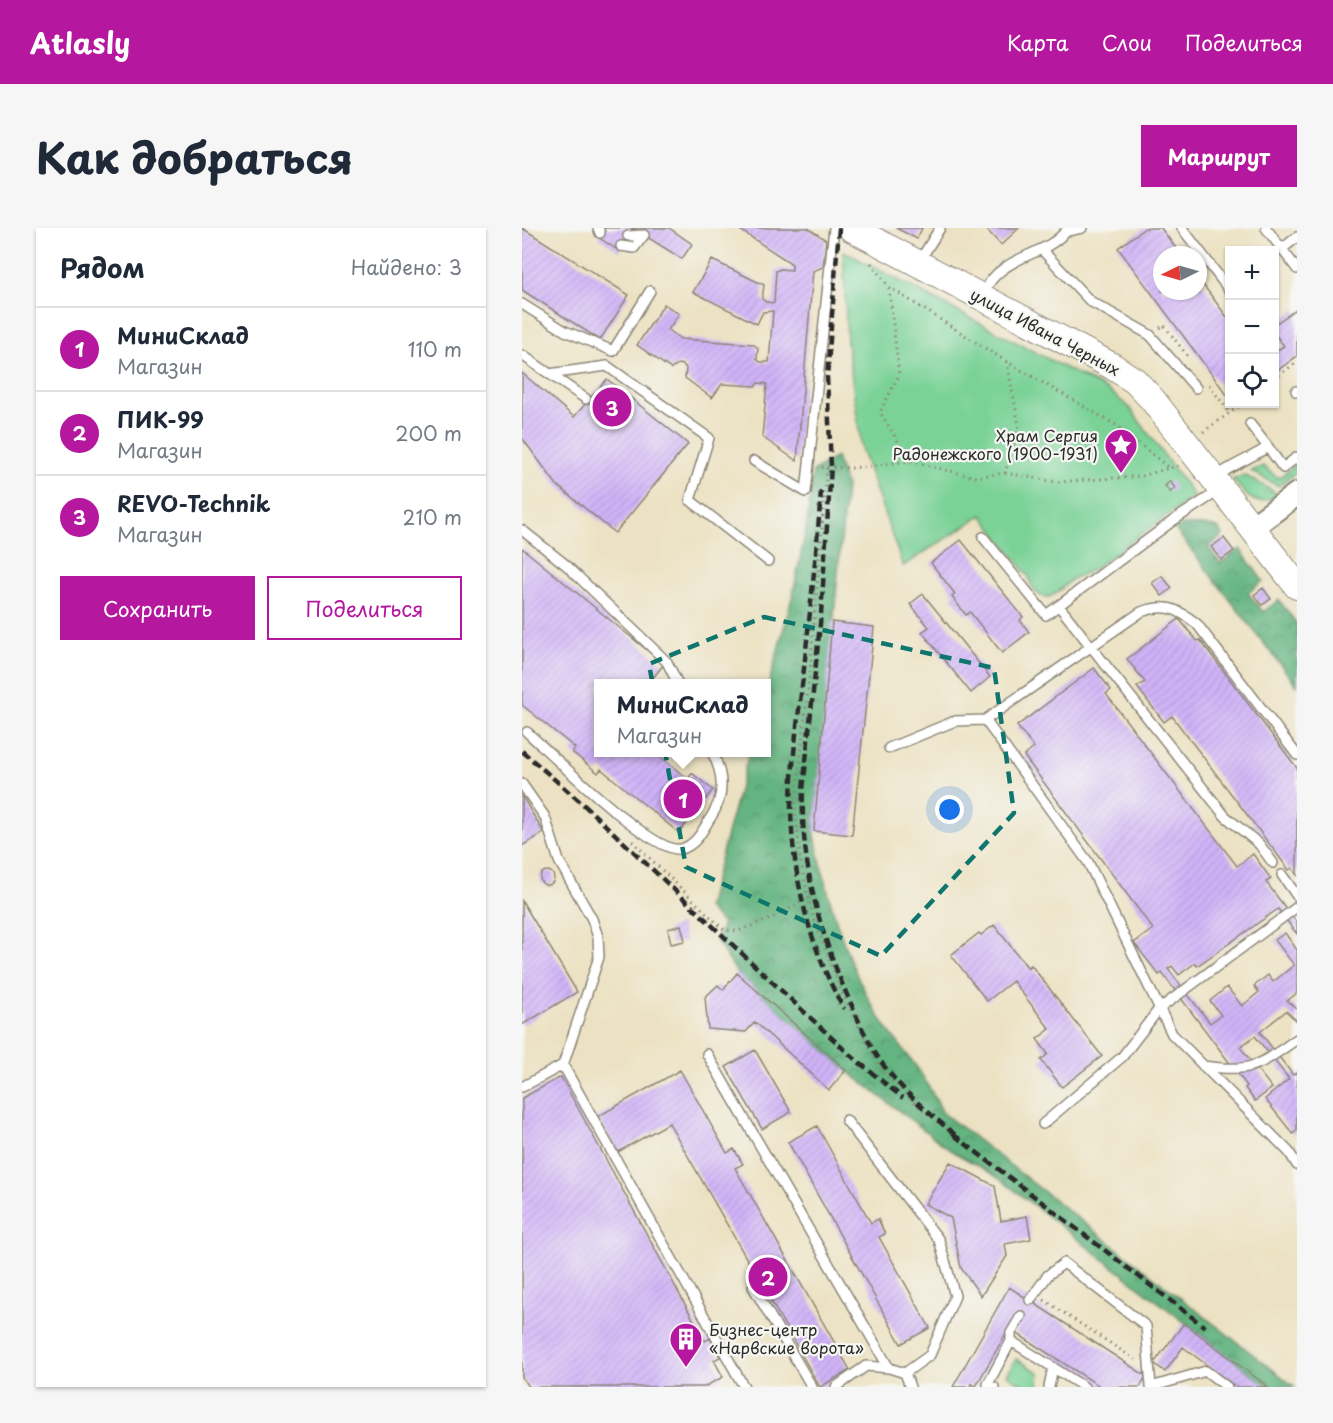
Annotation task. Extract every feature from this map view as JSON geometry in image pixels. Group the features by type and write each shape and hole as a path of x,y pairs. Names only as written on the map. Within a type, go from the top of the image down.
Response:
{"main road":[{"name":"улица Ивана Черных","path":"851,228 1112,366 1135,381 1152,399 1297,586"}],"street":[{"path":"1252,527 1297,494"}],"lane":[{"path":"754,461 806,492 834,228"},
{"path":"918,264 940,228"},
{"path":"980,297 989,283 1003,269 1042,250 1068,229 1082,228"},
{"path":"1182,228 1225,284"},
{"path":"1266,228 1297,269"},
{"path":"621,246 634,248 644,235 628,236"},
{"path":"1282,249 1297,237"},
{"path":"1042,250 1090,301 1150,335 1196,388"},
{"path":"522,304 564,331 613,351 650,291"},
{"path":"522,355 586,399"},
{"path":"549,374 607,366 709,438 690,500 768,561"},
{"path":"1250,424 1283,468 1297,457"},
{"path":"983,537 1046,615 1174,520 1218,484 1227,468 1268,447"},
{"path":"522,530 566,565 667,662 676,679"},
{"path":"1059,606 1225,816 1259,844 1273,863"},
{"path":"889,748 955,721 985,720 1141,612 1155,607 1170,608 1184,613 1197,624 1297,755"},
{"path":"985,720 1088,862 1172,1034 1289,1152 1297,1164"},
{"path":"524,732 626,822 665,846 679,850 694,844 718,806 723,782 714,757"},
{"path":"522,784 545,817 560,861 592,919 598,937 599,957 563,1065 522,1087"},
{"path":"1282,875 1297,896"},
{"path":"1043,1124 1122,1057 1159,1008 1297,907"},
{"path":"1203,1066 1228,1069 1262,1064 1297,1039"},
{"path":"706,1054 889,1368"},
{"path":"563,1065 744,1387"},
{"path":"846,1120 939,1240 955,1296 930,1355 905,1373"},
{"path":"1033,1297 1048,1275 1064,1263 1146,1326 1151,1387 1206,1371 1227,1387"},
{"path":"753,1287 812,1387"},
{"path":"994,1387 988,1384 1011,1341 1011,1333 1021,1316"},
{"path":"1011,1341 1084,1387"},
{"path":"836,1387 866,1366 889,1368 905,1373"},
{"path":"1049,1387 1053,1367"},
{"path":"905,1373 910,1387"}],"path":[{"path":"869,260 889,287 1007,363 1116,425 1169,468"},
{"path":"889,287 899,375 880,412 910,461"},
{"path":"1279,376 1297,362"},
{"path":"1005,473 1019,426 1007,363"},
{"path":"1200,434 1236,408"},
{"path":"808,464 852,468 910,461 974,477 1005,473 1058,482 1142,476 1180,465"},
{"path":"827,467 810,670 795,807 807,891 817,927 841,992 881,1070 918,1106 960,1139"},
{"path":"632,841 724,930 738,931 770,919 798,904 807,891"},
{"path":"1033,1297 1151,1370"}],"highlighted area":[{"path":"764,617 994,668 1014,813 881,956 686,867 649,664"}],"green space":[{"path":"843,251 1109,391 1129,407 1194,496 1092,570 1074,578 1048,597 1043,597 1034,590 1029,577 982,515 903,566 862,451 847,343"},
{"path":"836,457 846,487 814,831 831,905 848,953 869,999 882,1021 918,1069 943,1113 1295,1387 1268,1387 1005,1183 950,1150 846,1070 737,973 716,940 723,924 707,908 748,757 771,757 770,679 793,594 807,524 813,472"},
{"path":"1297,464 1297,472 1278,486 1251,471 1263,466 1278,478"},
{"path":"1244,475 1277,495 1263,501 1252,499 1233,479"},
{"path":"1183,525 1218,528 1223,535 1208,547 1220,563 1240,549 1263,581 1248,593 1263,612 1279,600 1297,624 1297,686 1175,529"},
{"path":"1016,1359 1040,1373 1038,1387 1027,1387 1007,1375"}],"building":[{"path":"522,228 629,295 600,340 522,290"},
{"path":"603,228 633,228 619,251 598,237"},
{"path":"633,228 669,228 692,244 682,259"},
{"path":"737,228 808,228 826,240 823,267 813,271 797,461 762,437 767,384 758,383 756,386 722,384 712,398 685,378 686,368 683,365 678,364 671,369 637,345 664,304 679,314 668,330 681,339 753,344 758,348 757,359 760,362 769,362 773,311 763,312 757,324 693,292 712,260 764,285 762,299 774,303 776,271 792,270 792,264"},
{"path":"896,228 922,228 917,239"},
{"path":"985,228 1019,228 1001,245"},
{"path":"1145,228 1161,228 1174,246 1153,246 1153,295 1118,248"},
{"path":"1207,290 1225,314 1225,392 1157,300 1207,300"},
{"path":"1295,310 1297,312 1297,356 1279,369 1279,349 1284,346 1279,340 1279,321"},
{"path":"522,373 574,417 607,379 688,444 615,533 557,485 522,438"},
{"path":"1170,481 1175,488 1170,492 1165,486"},
{"path":"1224,538 1234,551 1221,560 1211,547"},
{"path":"961,540 1023,617 1020,620 1029,632 1002,653 970,612 966,615 952,597 955,594 931,563"},
{"path":"522,548 664,664 652,679 594,679 594,757 660,757 688,779 692,773 713,790 679,833 601,769 598,773 572,752 575,748 522,705"},
{"path":"1162,576 1172,588 1162,596 1152,583"},
{"path":"1263,588 1271,599 1262,605 1254,595"},
{"path":"923,594 990,677 971,693 922,632 929,627 910,604"},
{"path":"1179,619 1197,641 1200,640 1297,768 1297,875 1292,868 1289,870 1172,716 1164,722 1137,687 1145,682 1127,659"},
{"path":"832,622 874,627 852,835 814,831"},
{"path":"1094,668 1111,690 1106,694 1237,866 1253,854 1271,879 1266,882 1297,923 1297,934 1278,909 1197,966 1195,963 1179,975 1172,966 1168,969 1210,1023 1221,1015 1210,1001 1227,987 1242,1006 1259,992 1254,986 1268,975 1273,982 1294,965 1275,940 1285,933 1297,950 1297,993 1287,1001 1297,1009 1297,1021 1286,1011 1260,1032 1293,1075 1297,1072 1297,1130 1293,1134 1265,1099 1289,1079 1255,1036 1240,1047 1272,1088 1255,1101 1245,1088 1247,1086 1162,973 1159,975 1134,943 1153,929 1024,756 1034,748 1017,726"},
{"path":"522,796 544,833 522,846"},
{"path":"547,871 552,873 554,878 552,883 547,885 542,883 540,878 542,873"},
{"path":"522,901 577,992 522,1025"},
{"path":"681,925 685,941 671,944 668,929"},
{"path":"994,925 1028,968 1031,965 1102,1056 1062,1087 1041,1060 1048,1054 1037,1039 1050,1029 1013,981 987,1001 951,955 979,933 981,935"},
{"path":"737,973 846,1070 829,1090 755,1022 746,1032 708,1029 705,997 718,985 723,990"},
{"path":"755,1050 791,1112 762,1129 726,1067"},
{"path":"680,1070 727,1153 734,1149 743,1164 735,1168 850,1370 820,1387 669,1123 618,1152 597,1117"},
{"path":"561,1077 705,1341 710,1338 720,1357 714,1360 723,1377 704,1387 528,1387 522,1377 522,1098"},
{"path":"817,1126 871,1223 878,1219 885,1234 879,1237 930,1328 901,1344 788,1142"},
{"path":"950,1162 995,1186 1001,1221 1027,1216 1031,1239 1005,1244 1007,1256 981,1296 961,1268 951,1218 925,1204"},
{"path":"1009,1287 1146,1376 1140,1387 1101,1387 1016,1333 1017,1314 976,1386 971,1384 970,1387 953,1387"},
{"path":"1184,1323 1268,1387 1236,1387 1183,1347 1165,1372 1154,1363"}],"railway":[{"path":"839,228 827,377 831,467 821,614 803,790 805,846 822,928 841,981 870,1043 901,1086 960,1139"},
{"path":"821,491 812,596 794,752 791,789 792,834 805,912 822,962 844,1009"},
{"path":"522,751 585,806 850,1055 903,1098"},
{"path":"954,1135 1205,1327"}],"place":[{"name":"REVO-Technik","path":"612,407"},
{"name":"Храм Сергия Радонежского (1900-1931)","path":"1121,474"},
{"name":"МиниСклад","path":"683,799"},
{"name":"ПИК-99","path":"768,1277"},
{"name":"Бизнес-центр «Нарвские ворота»","path":"686,1368"}]}
